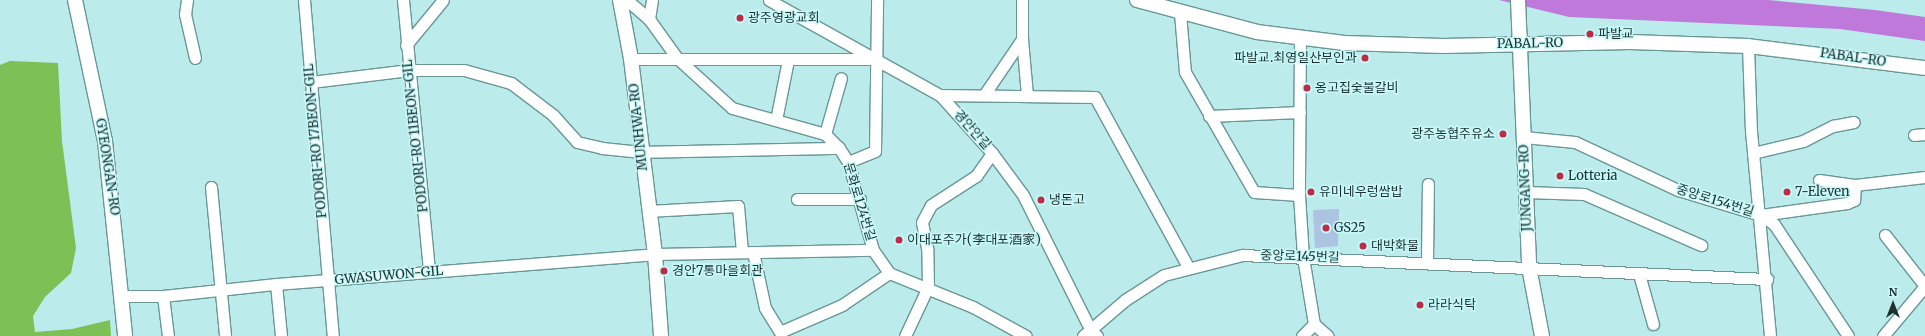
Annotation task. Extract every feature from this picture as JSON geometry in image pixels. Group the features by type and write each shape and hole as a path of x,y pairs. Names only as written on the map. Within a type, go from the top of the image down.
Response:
{"street":[{"name":"GYEONGAN-RO","path":"75,0 106,141 123,296 125,336"},
{"path":"187,0 185,14 195,58"},
{"name":"PODORI-RO 17BEON-GIL","path":"304,0 333,336"},
{"name":"PODORI-RO 11BEON-GIL","path":"403,0 406,45 429,272"},
{"path":"406,45 443,0"},
{"name":"MUNHWA-RO","path":"620,0 631,60 648,212 655,254 660,336"},
{"name":"문화로124번길","path":"627,0 649,19 677,58 732,108 825,134 839,148 848,162 860,199 873,250 888,273"},
{"path":"649,19 652,0"},
{"name":"경안안길","path":"769,0 940,94 992,152 1022,195 1090,334"},
{"path":"848,162 875,150 878,60 877,0"},
{"path":"1022,0 1022,39 1027,95"},
{"name":"PABAL-RO","path":"1137,0 1180,13 1257,32 1300,38 1435,46 1519,42 1630,42 1748,46 1925,68"},
{"name":"JUNGANG-RO","path":"1518,0 1529,267 1542,336"},
{"path":"1180,13 1185,72 1254,192 1299,195"},
{"path":"1300,38 1299,195 1303,257 1314,324 1328,336"},
{"path":"984,95 1022,39"},
{"path":"1748,46 1753,153 1767,279 1770,336"},
{"path":"631,60 677,58 878,60"},
{"path":"776,120 788,60"},
{"path":"311,82 409,70 464,70 511,83 553,115 577,142 641,152 839,148"},
{"path":"825,134 840,78"},
{"path":"940,94 1096,97 1188,267"},
{"path":"1209,116 1300,112"},
{"path":"1753,153 1803,141 1833,126 1854,122"},
{"name":"중앙로154번길","path":"1524,137 1575,142 1678,190 1761,215 1847,203 1854,200 1855,185"},
{"path":"905,336 928,287 927,248 922,222 931,204 976,176 992,152"},
{"path":"1819,180 1855,185 1925,177"},
{"path":"1428,184 1428,261"},
{"path":"211,187 225,336"},
{"path":"1526,192 1584,194 1701,245"},
{"path":"796,199 860,199"},
{"path":"648,212 738,206 747,252 765,308 778,334 842,305 888,273 928,287 973,307 1026,336"},
{"path":"1761,215 1774,224 1848,336"},
{"path":"1883,336 1925,286 1885,235"},
{"path":"655,254 873,250"},
{"name":"GWASUWON-GIL","path":"123,296 163,296 276,284 655,254"},
{"name":"중앙로145번길","path":"1090,334 1131,296 1164,275 1188,267 1242,255 1428,261 1639,274 1767,279"},
{"path":"1639,274 1653,324"},
{"path":"276,284 281,336"},
{"path":"163,296 168,336"},
{"path":"1302,336 1314,324"}],"green space":[{"path":"10,61 58,63 62,141 76,248 71,273 45,297 33,316 35,332 72,329 110,320 111,336 0,336 0,65"}],"shaded area":[{"path":"1499,0 1768,0 1875,10 1925,17 1925,41 1840,29 1569,17"}],"building":[{"name":"GS25","path":"1339,209 1338,246 1315,248 1313,210"}],"place":[{"name":"광주영광교회","path":"740,18"},
{"name":"파발교","path":"1590,34"},
{"name":"파발교.최영일산부인과","path":"1365,58"},
{"name":"옹고집숯불갈비","path":"1307,88"},
{"name":"광주농협주유소","path":"1503,134"},
{"name":"Lotteria","path":"1560,176"},
{"name":"유미네우렁쌈밥","path":"1311,192"},
{"name":"7-Eleven","path":"1787,192"},
{"name":"냉돈고","path":"1041,200"},
{"name":"GS25","path":"1326,228"},
{"name":"이대포주가(李대포酒家)","path":"899,240"},
{"name":"대박화물","path":"1363,246"},
{"name":"경안7통마을회관","path":"664,271"},
{"name":"라라식탁","path":"1420,305"}]}
